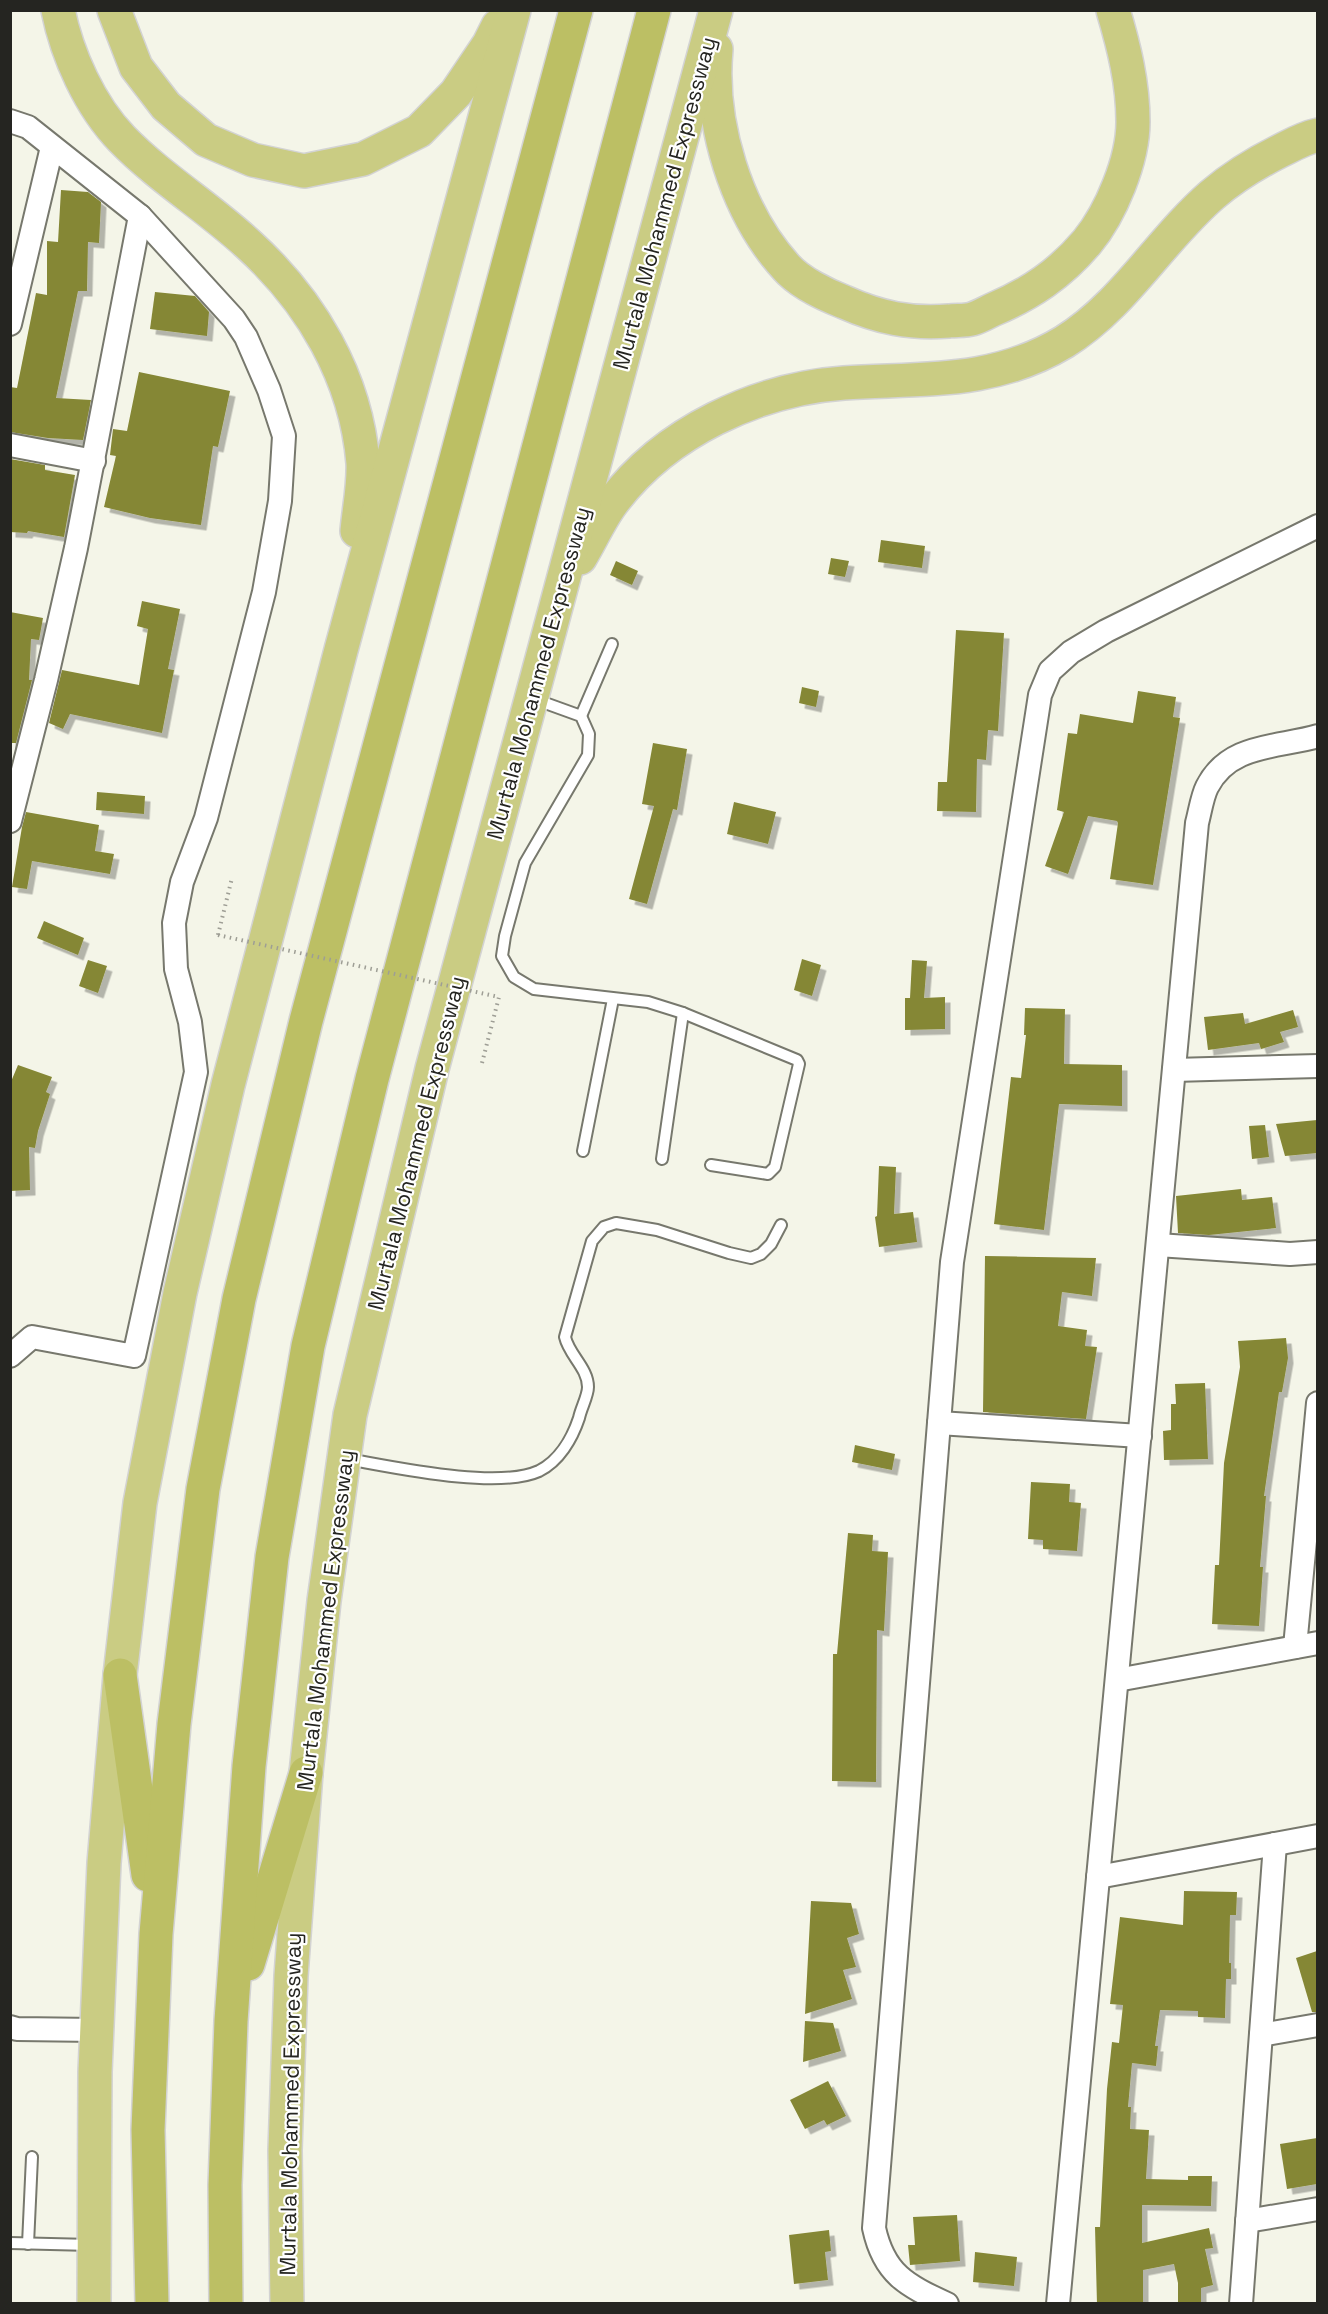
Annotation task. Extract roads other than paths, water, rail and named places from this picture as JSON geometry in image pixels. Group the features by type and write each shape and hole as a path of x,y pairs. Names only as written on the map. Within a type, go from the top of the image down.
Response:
{"highway":[{"path":"58,10 61,26 75,63 104,117 129,146 247,243 277,272 300,300 324,336 357,421 363,466 355,554 341,650"},
{"path":"114,10 136,67 166,106 206,140 253,160 304,171 363,159 419,130 456,93 489,44 505,10"},
{"path":"94,2304 97,2030 104,1863 120,1675 140,1503 180,1293 228,1084 341,650 514,10"},
{"path":"152,2304 148,2130 156,1934 174,1724 203,1489 239,1299 309,1009 576,10"},
{"path":"226,2304 225,2185 231,2021 249,1766 272,1557 308,1346 372,1079 654,10"},
{"path":"718,10 715,62 720,126 734,181 757,228 787,269 825,294 872,314 920,323 972,319 1020,299 1068,265 1100,226 1124,175 1133,123 1128,63 1113,10"},
{"name":"Murtala Mohammed Expressway","path":"286,2304 285,2150 291,1976 306,1773 324,1601 350,1414 432,1069 544,645 718,10"},
{"path":"544,645 577,563 612,503 645,467 686,435 730,412 783,392 841,383 957,378 1016,366 1064,342 1109,307 1211,196 1254,164 1317,135"},
{"path":"120,1675 156,1934"},
{"path":"231,2021 306,1773"}],"street":[{"path":"10,120 28,127 140,216 234,319 246,337 269,390 284,436 280,501 258,614 206,818 182,882 174,923 176,969 190,1022 196,1072 134,1356 32,1337 10,1356"},
{"path":"10,324 16,278 52,147"},
{"path":"10,821 46,680 94,461 140,216"},
{"path":"10,445 94,461"},
{"path":"946,2304 911,2287 891,2270 879,2248 874,2228 952,1262 1040,695 1050,670 1071,652 1106,631 1317,526"},
{"path":"1058,2304 1197,823 1207,787 1226,763 1258,747 1298,742 1317,736"},
{"path":"1174,1070 1317,1066"},
{"path":"1158,1245 1290,1254 1317,1252"},
{"path":"1295,1647 1316,1440 1317,1403"},
{"path":"939,1423 1140,1436"},
{"path":"1117,1680 1317,1643"},
{"path":"1098,1877 1317,1836"},
{"path":"1241,2304 1275,1844"},
{"path":"1261,2035 1317,2025"},
{"path":"10,2026 17,2029 97,2030"},
{"path":"1247,2221 1317,2209"}],"lane":[{"path":"581,716 612,644"},
{"path":"531,698 581,716 589,734 588,755 525,863 505,936 502,956 514,977 534,989 648,1002 683,1013 793,1057 799,1064 776,1167 768,1174 711,1165"},
{"path":"583,1151 613,999"},
{"path":"662,1159 683,1013"},
{"path":"344,1458 424,1473 499,1479 538,1472 558,1457 575,1430 588,1387 585,1374 568,1349 565,1337 592,1241 604,1227 616,1223 657,1230 751,1258 761,1254 771,1244 781,1226"},
{"path":"28,2244 32,2157"},
{"path":"10,2243 93,2245"}]}
